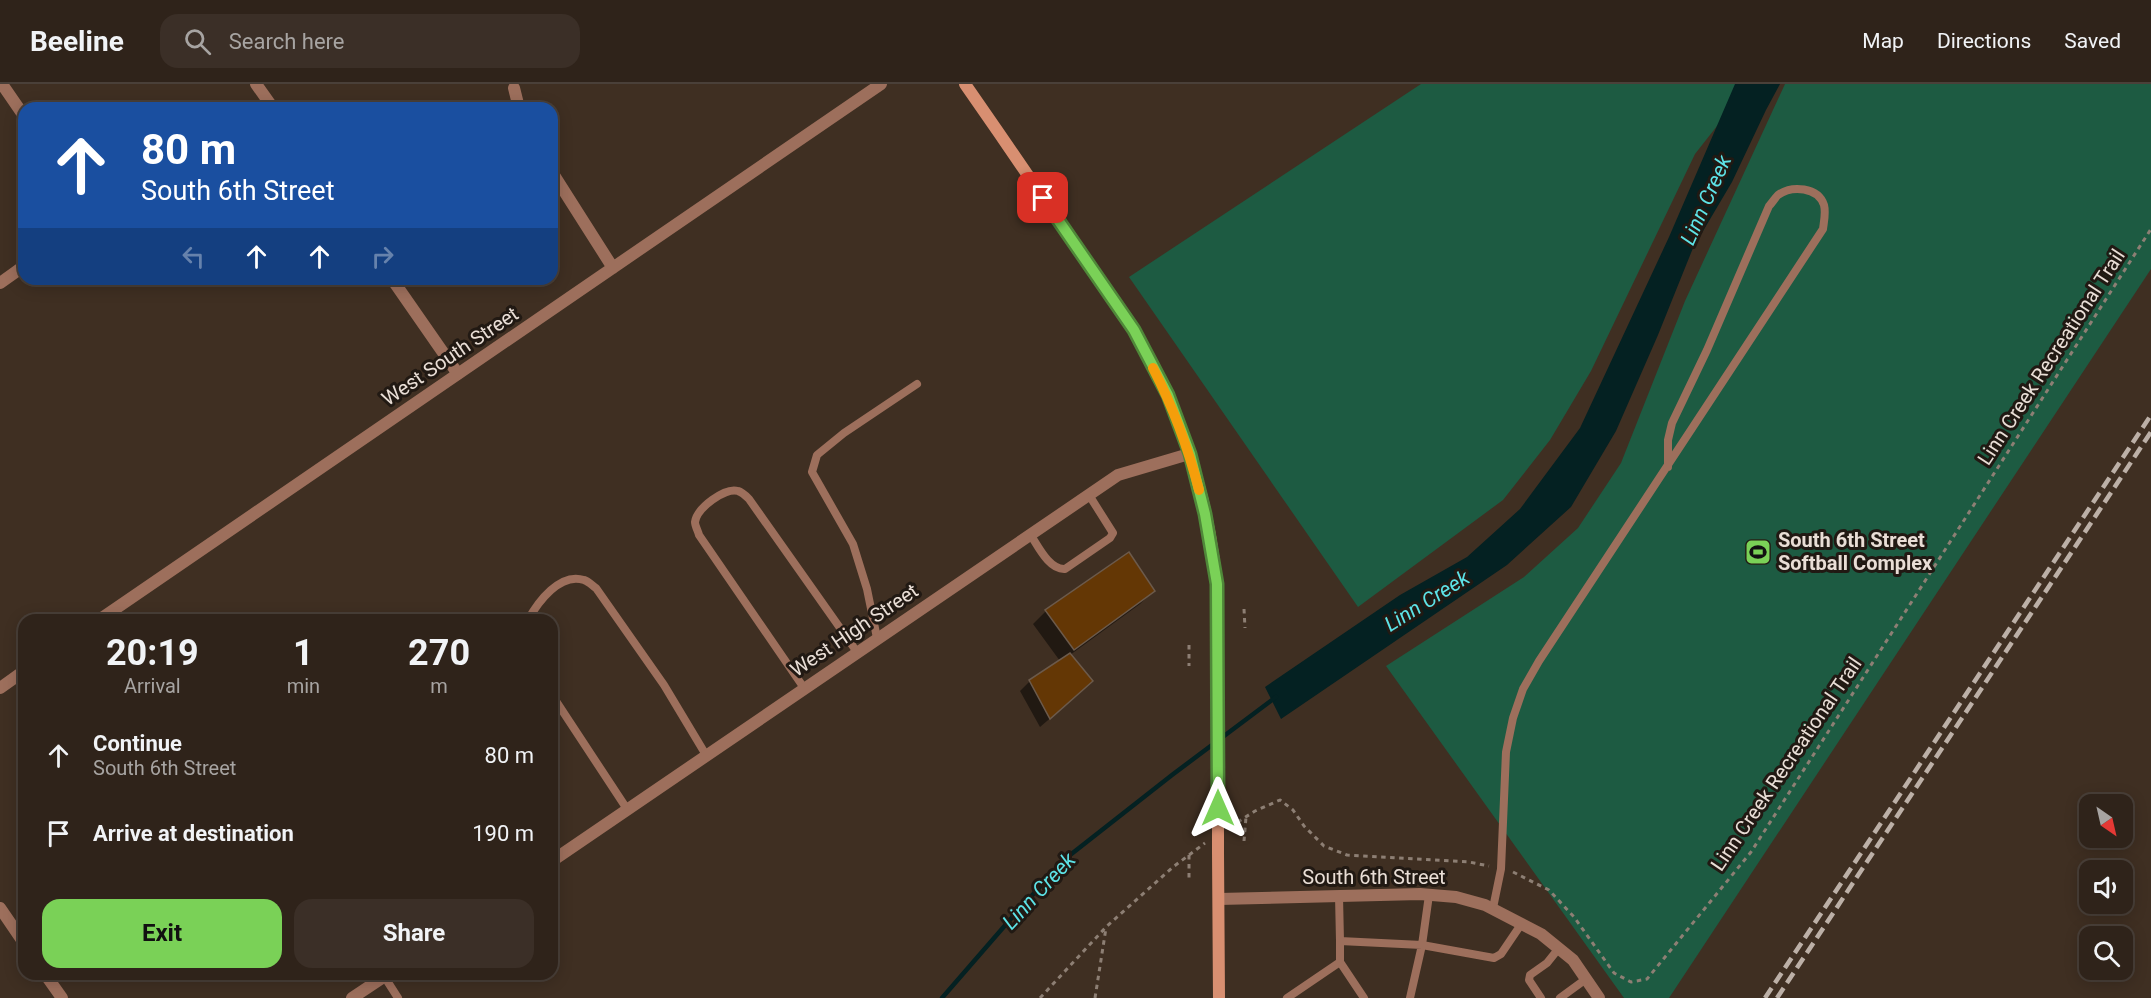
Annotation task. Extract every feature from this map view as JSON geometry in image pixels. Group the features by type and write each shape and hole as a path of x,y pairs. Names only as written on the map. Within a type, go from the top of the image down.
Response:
{"main road":[{"path":"965,84 1134,330 1168,395 1190,454 1205,514 1217,584 1219,998"}],"street":[{"path":"2,84 18,107"},
{"path":"256,84 269,102"},
{"name":"West South Street","path":"108,614 881,84"},
{"path":"514,88 518,102"},
{"path":"558,181 613,268"},
{"path":"0,283 18,270"},
{"path":"396,285 458,374"},
{"name":"West High Street","path":"558,857 1118,475 1190,454"},
{"path":"0,688 18,675"},
{"name":"South 6th Street","path":"1219,899 1429,895 1456,897 1493,908 1541,933 1573,960 1599,998"},
{"path":"0,908 18,934"},
{"path":"49,980 62,998"},
{"path":"352,998 379,980"}],"lane":[{"path":"1493,908 1501,869 1506,752 1513,718 1523,689 1539,661 1668,467 1822,229 1825,216 1824,204 1817,195 1805,189 1790,189 1778,195 1769,206 1707,350 1671,423 1668,440 1668,467"},
{"path":"877,638 867,589 853,543 812,472 817,455 844,433 916,384"},
{"path":"804,688 699,535 695,523 699,512 717,496 731,490 740,491 749,499 857,652"},
{"path":"1030,534 1052,565 1065,569 1110,538 1113,533 1089,495"},
{"path":"531,614 538,602 556,587 571,579 585,580 596,588 664,686 706,755"},
{"path":"558,704 627,809"},
{"path":"1410,998 1422,945 1429,895"},
{"path":"1339,896 1340,962 1364,998"},
{"path":"1340,941 1422,945 1494,958 1501,954 1522,923"},
{"path":"1541,998 1530,980 1530,975 1547,963 1559,948"},
{"path":"1287,998 1340,962"},
{"path":"389,980 398,998"},
{"path":"1560,998 1586,980"}],"path":[{"name":"Linn Creek Recreational Trail","path":"1228,828 1280,800 1293,810 1304,826 1324,846 1347,855 1469,862 1517,873 1549,890 1574,917 1614,973 1630,982 1647,979 1751,852 2151,229"},
{"path":"1244,609 1245,628"},
{"path":"1189,645 1190,666"},
{"path":"1244,841 1246,817"},
{"path":"1040,998 1107,926 1189,855 1210,840"},
{"path":"1189,855 1189,878"},
{"path":"1095,998 1107,926"}],"green space":[{"path":"1421,84 1750,84 1695,154 1591,371 1550,440 1503,500 1358,607 1129,277"},
{"name":"South 6th Street Softball Complex","path":"1785,84 2151,84 2151,269 1669,998 1624,998 1386,666 1524,577 1578,528 1621,463 1685,301"}],"water":[{"path":"1735,84 1780,84 1732,182 1693,248 1616,431 1571,507 1507,565 1281,719 1265,687 1400,595 1467,557 1520,509 1580,428 1669,237"}],"building":[{"path":"1129,552 1155,591 1074,650 1045,610"},
{"path":"1070,653 1093,681 1050,719 1029,680"}],"waterway":[{"name":"Linn Creek","path":"942,998 1065,859 1276,697"}],"railway":[{"path":"1765,998 2151,415"},
{"path":"1777,998 2151,432"}],"slow traffic":[{"path":"1153,368 1168,395 1190,454 1199,490"}],"place":[{"name":"South 6th Street Softball Complex","path":"1758,552"}],"route":[{"path":"1043,198 1134,330 1168,395 1190,454 1205,514 1217,584 1218,808"}]}
